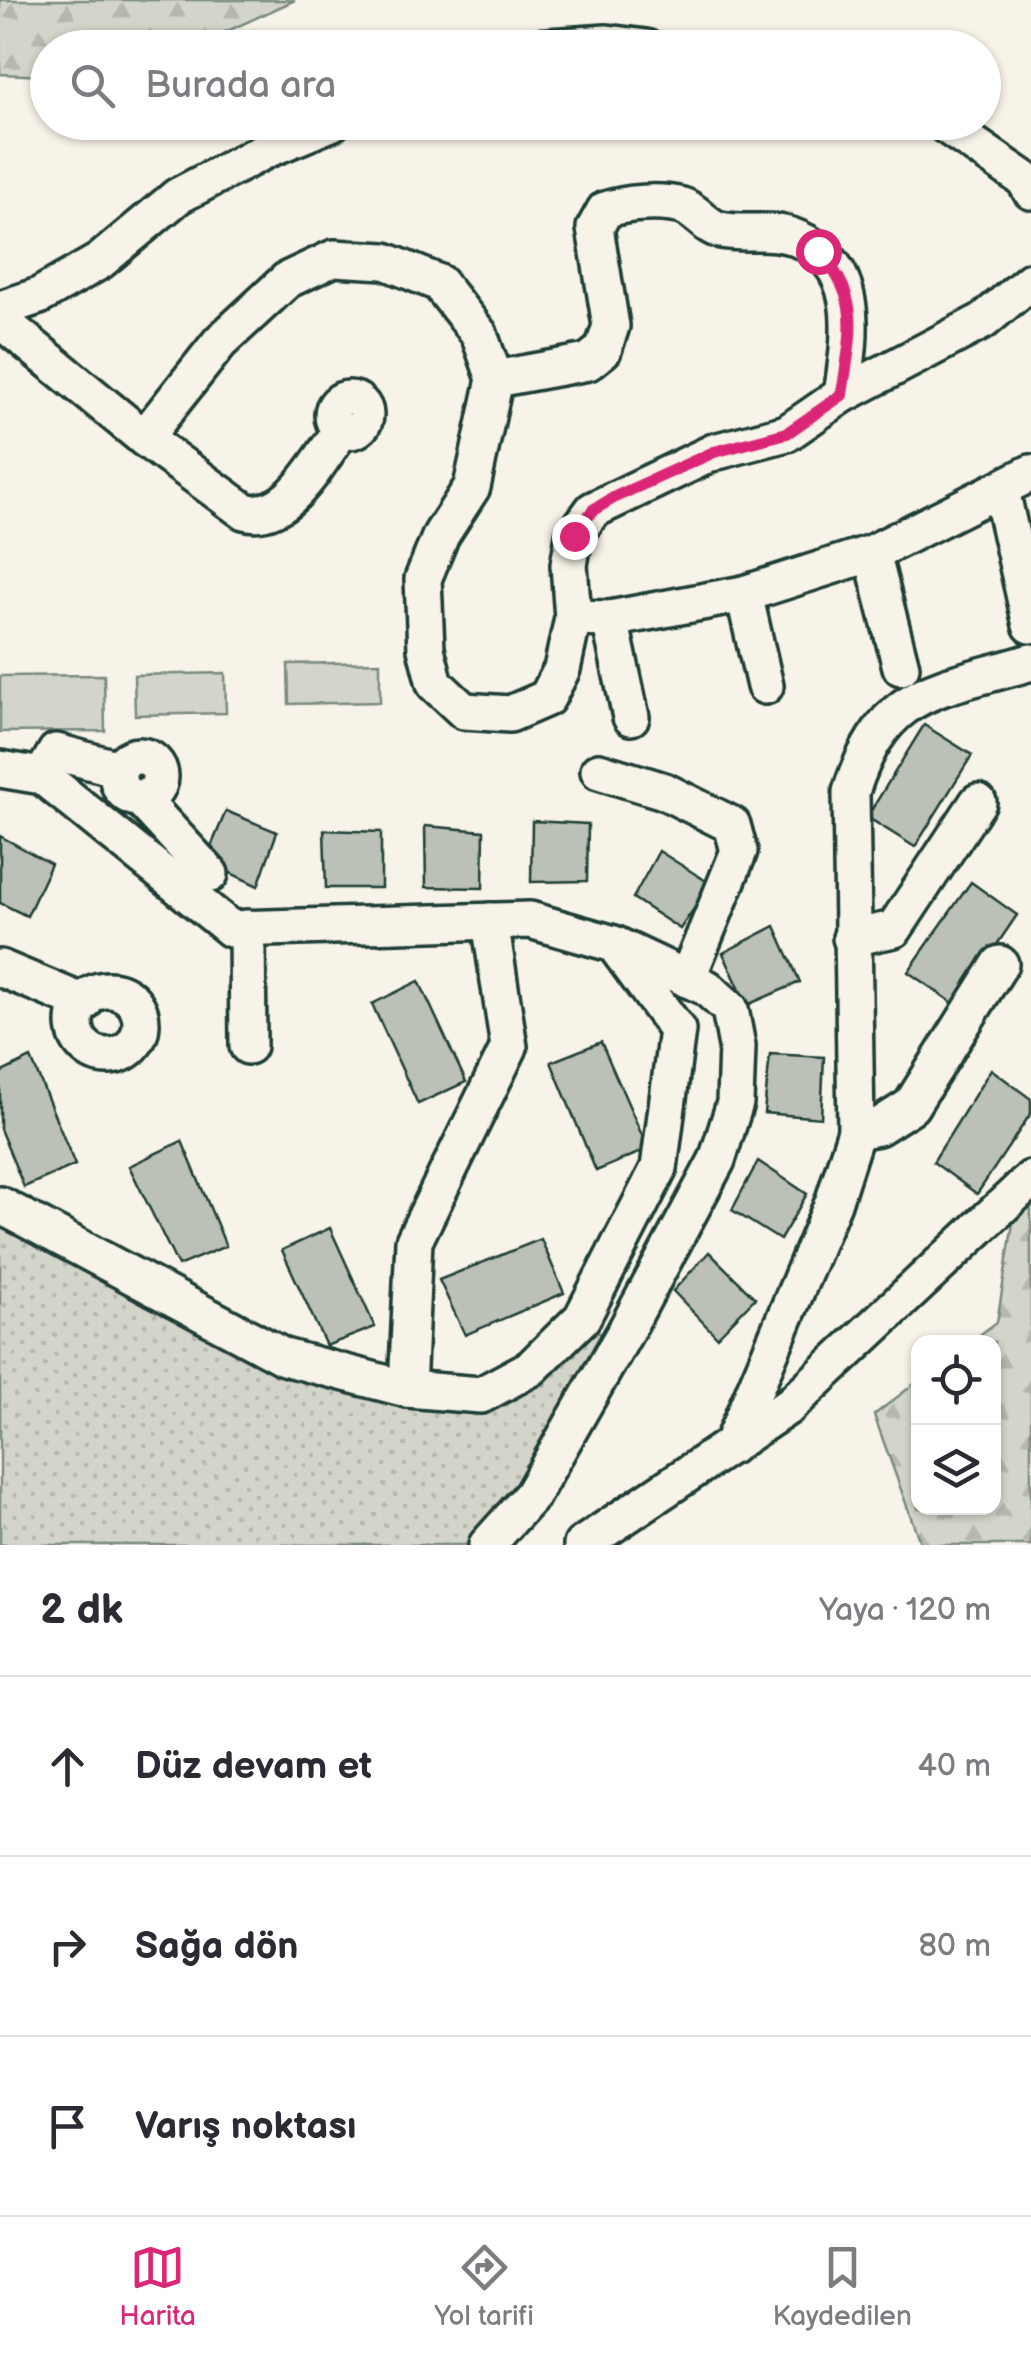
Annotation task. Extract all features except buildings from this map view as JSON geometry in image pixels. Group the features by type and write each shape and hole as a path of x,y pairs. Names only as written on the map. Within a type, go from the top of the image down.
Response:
{"lane":[{"path":"0,308 39,296 100,262 178,196 290,140"},
{"path":"967,140 1024,179 1031,191"},
{"path":"495,379 588,362 603,350 611,326 595,228 605,210 623,204 684,206 718,230 764,230 792,236 818,251 838,272 850,299 852,328 842,395"},
{"path":"144,438 220,342 287,280 334,258 386,261 439,283 480,334 495,379 472,487 442,535 422,579 426,649 435,684 464,711 510,714 546,698 562,669 573,618 570,565 574,536 593,510 714,452 787,433 842,395 983,321 1031,281"},
{"path":"0,320 144,438 244,511 258,515 280,508 342,430"},
{"path":"573,618 610,619 744,594 872,553 1016,482 1031,625"},
{"path":"872,553 901,666"},
{"path":"744,594 765,686"},
{"path":"610,619 630,717"},
{"path":"731,1446 833,1204 856,1131 851,792 864,753 897,708 1031,662"},
{"path":"42,776 56,752 120,769 122,790 140,798 210,874"},
{"path":"0,769 42,776 232,929 530,920 614,944 707,988 730,1009 737,1046 736,1103 716,1160 532,1495 487,1545"},
{"path":"599,772 664,791 732,826 739,851 687,979"},
{"path":"851,938 894,929 978,802"},
{"path":"408,1389 414,1241 509,1047 490,921"},
{"path":"247,928 248,1046"},
{"path":"0,1205 284,1357 408,1389 480,1394 530,1368 582,1318 659,1168 677,1030 614,944"},
{"path":"856,1131 878,1127 911,1106 1000,964"},
{"path":"0,968 84,1003"},
{"path":"582,1545 789,1406 1031,1179"}],"green space":[{"path":"0,0 295,0 230,30 30,30 30,75 0,74"},
{"path":"380,662 380,702 289,704 288,664"},
{"path":"225,673 226,713 135,715 134,675"},
{"path":"104,675 105,731 0,732 0,676"},
{"path":"1031,1196 1031,1545 921,1545 874,1415 911,1386 911,1515 1001,1515 1001,1335 979,1335 997,1322 1014,1217"},
{"path":"0,1221 449,1409 593,1328 607,1339 529,1475 472,1545 0,1545"}],"route":[{"path":"574,536 593,510 617,496 714,452 787,433 812,420 842,395 852,328 850,299 838,272 818,251"}]}
